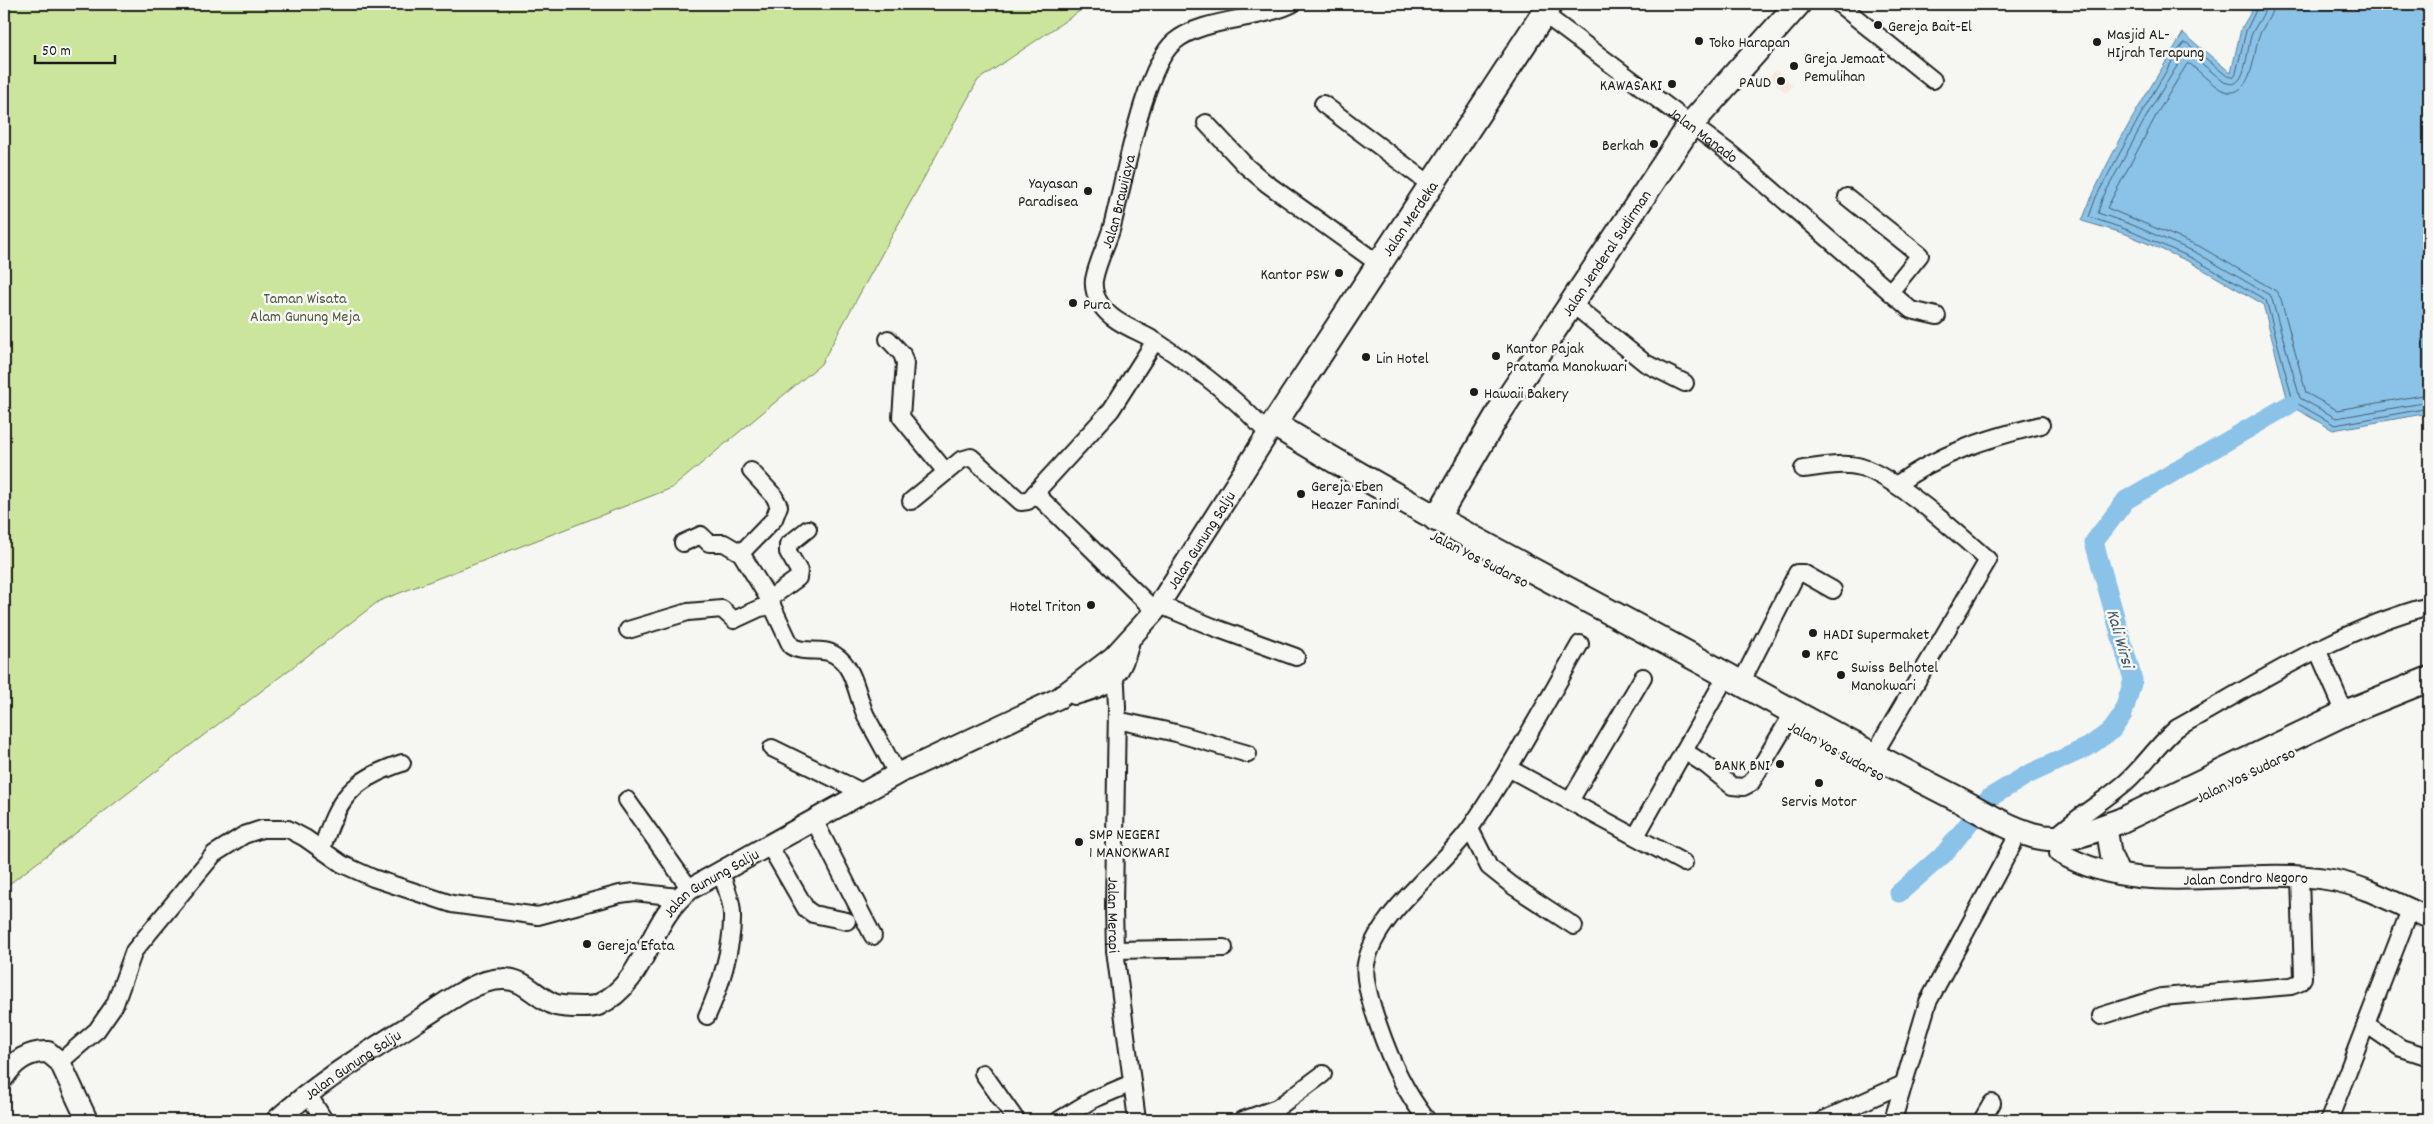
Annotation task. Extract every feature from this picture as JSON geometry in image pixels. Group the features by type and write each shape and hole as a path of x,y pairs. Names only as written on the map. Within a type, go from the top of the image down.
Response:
{"highway":[{"name":"Jalan Jenderal Sudirman","path":"1436,519 1500,411 1691,124 1798,4"},
{"name":"Jalan Merdeka","path":"1271,428 1547,9"},
{"name":"Jalan Yos Sudarso","path":"1271,428 1731,685 1873,756 1993,828 2013,844 2035,851 2056,846 2072,838 2120,821 2429,690"},
{"name":"Jalan Yos Sudarso","path":"1271,428 1429,532 1638,634"},
{"name":"Jalan Yos Sudarso","path":"1993,828 2034,836 2056,846 2090,846 2138,825 2344,713 2429,679"},
{"name":"Jalan Yos Sudarso","path":"1731,685 1787,723 1960,809"}],"main road":[{"name":"Jalan Gunung Salju","path":"276,1120 339,1070 459,995 485,982 502,978 515,979 556,1005 596,1006 619,991 632,978 660,923 684,893 720,871 897,774 1059,698 1106,673 1120,669 1129,641 1157,608 1271,428"},
{"path":"2108,837 2111,855 2120,874"},
{"name":"Jalan Condro Negoro","path":"2056,846 2094,869 2120,874 2203,880 2300,876 2345,883 2429,918"},
{"path":"4,1077 11,1067 29,1054 48,1052 60,1062 86,1120"}],"street":[{"name":"Jalan Brawijaya","path":"1271,428 1184,360 1107,313 1096,295 1094,280 1111,229 1126,165 1152,82 1168,48 1184,35 1278,10 1292,4"},
{"path":"1839,4 1933,80"},
{"name":"Jalan Manado","path":"1547,9 1774,189 1911,310 1937,316"},
{"path":"1323,104 1431,185"},
{"path":"1206,124 1259,178 1378,264"},
{"path":"1846,197 1920,256 1890,292"},
{"path":"1571,303 1645,363 1685,383"},
{"path":"888,339 902,354 905,363 901,416 946,472"},
{"path":"911,501 961,460 970,457 1021,502 1028,501 1111,410 1155,341"},
{"path":"1896,485 1916,470 1947,454 1997,436 2041,425"},
{"path":"1803,469 1841,466 1860,467 1896,485 1988,561 1873,756"},
{"path":"741,553 774,519 779,506 774,496 751,470"},
{"path":"1035,493 1157,608 1296,657"},
{"path":"628,630 688,612 722,609 734,620 770,603 798,578 799,571 788,552 788,545 808,529"},
{"path":"683,543 701,535 709,543 724,543 741,553 770,603 791,646 802,650 831,652 842,662 860,694 866,714 897,774"},
{"path":"1636,836 1684,751 1731,685 1797,573 1803,573 1834,590"},
{"path":"2056,846 2085,811 2125,783 2177,728 2316,649 2369,625 2429,606"},
{"path":"1427,1120 1409,1094 1395,1066 1366,985 1366,963 1381,928 1470,829 1580,644"},
{"path":"2316,649 2344,713"},
{"name":"Jalan Merapi","path":"1106,673 1117,714 1115,950 1137,1120"},
{"path":"1570,801 1643,677"},
{"path":"1117,714 1248,754"},
{"path":"1684,751 1706,765 1732,786 1743,787 1751,784 1787,723"},
{"path":"772,748 864,792"},
{"path":"322,849 332,817 352,788 375,772 402,763"},
{"path":"1508,768 1684,863"},
{"path":"626,800 684,893"},
{"path":"814,820 873,936"},
{"path":"60,1062 97,1030 115,1004 134,951 214,854 244,834 262,829 288,830 322,849 342,864 429,898 452,904 530,916 545,914 627,893 684,893"},
{"path":"1470,829 1489,867 1574,926"},
{"path":"1893,1120 1928,1002 2013,844"},
{"path":"769,845 809,913 847,921"},
{"path":"707,1016 715,998 732,928 732,914 720,871"},
{"path":"2101,1016 2162,997 2290,986 2300,983 2303,971 2300,876"},
{"path":"2329,1120 2410,910"},
{"path":"1115,950 1224,948"},
{"path":"2366,1024 2400,1048 2429,1057"},
{"path":"983,1073 1016,1120"},
{"path":"1243,1120 1277,1108 1323,1074"},
{"path":"1059,1120 1092,1100 1132,1083"},
{"path":"1823,1120 1903,1084"},
{"path":"308,1094 324,1120"},
{"path":"1982,1120 1992,1103"}],"shaded area":[{"name":"PAUD","path":"1776,70 1793,85 1786,93 1769,77"}],"green space":[{"name":"Taman Wisata Alam Gunung Meja","path":"4,4 1090,4 978,80 821,364 672,488 379,601 4,888"}],"water":[{"path":"2256,4 2429,4 2429,413 2333,430 2289,405 2263,304 2190,262 2126,234 2082,221 2115,149 2183,33 2231,73 2241,29"}],"waterway":[{"name":"Kali Wirsi","path":"1899,893 1945,853 1989,798 2027,775 2088,747 2112,730 2123,714 2133,680 2094,542 2126,500 2289,405"}],"place":[{"name":"Gereja Bait-El","path":"1878,25"},
{"name":"Toko Harapan","path":"1699,41"},
{"name":"Masjid AL- HIjrah Terapung","path":"2097,42"},
{"name":"Greja Jemaat Pemulihan","path":"1794,66"},
{"name":"PAUD","path":"1781,81"},
{"name":"KAWASAKI","path":"1672,84"},
{"name":"Berkah","path":"1654,144"},
{"name":"Yayasan Paradisea","path":"1088,191"},
{"name":"Kantor PSW","path":"1339,273"},
{"name":"Pura","path":"1073,303"},
{"name":"Kantor Pajak Pratama Manokwari","path":"1496,356"},
{"name":"Lin Hotel","path":"1366,357"},
{"name":"Hawaii Bakery","path":"1474,392"},
{"name":"Gereja Eben Heazer Fanindi","path":"1301,494"},
{"name":"Hotel Triton","path":"1091,605"},
{"name":"HADI Supermaket","path":"1813,633"},
{"name":"KFC","path":"1806,654"},
{"name":"Swiss Belhotel Manokwari","path":"1841,675"},
{"name":"BANK BNI","path":"1780,764"},
{"name":"Servis Motor","path":"1819,783"},
{"name":"SMP NEGERI 1 MANOKWARI","path":"1079,842"},
{"name":"Gereja Efata","path":"587,944"}]}
